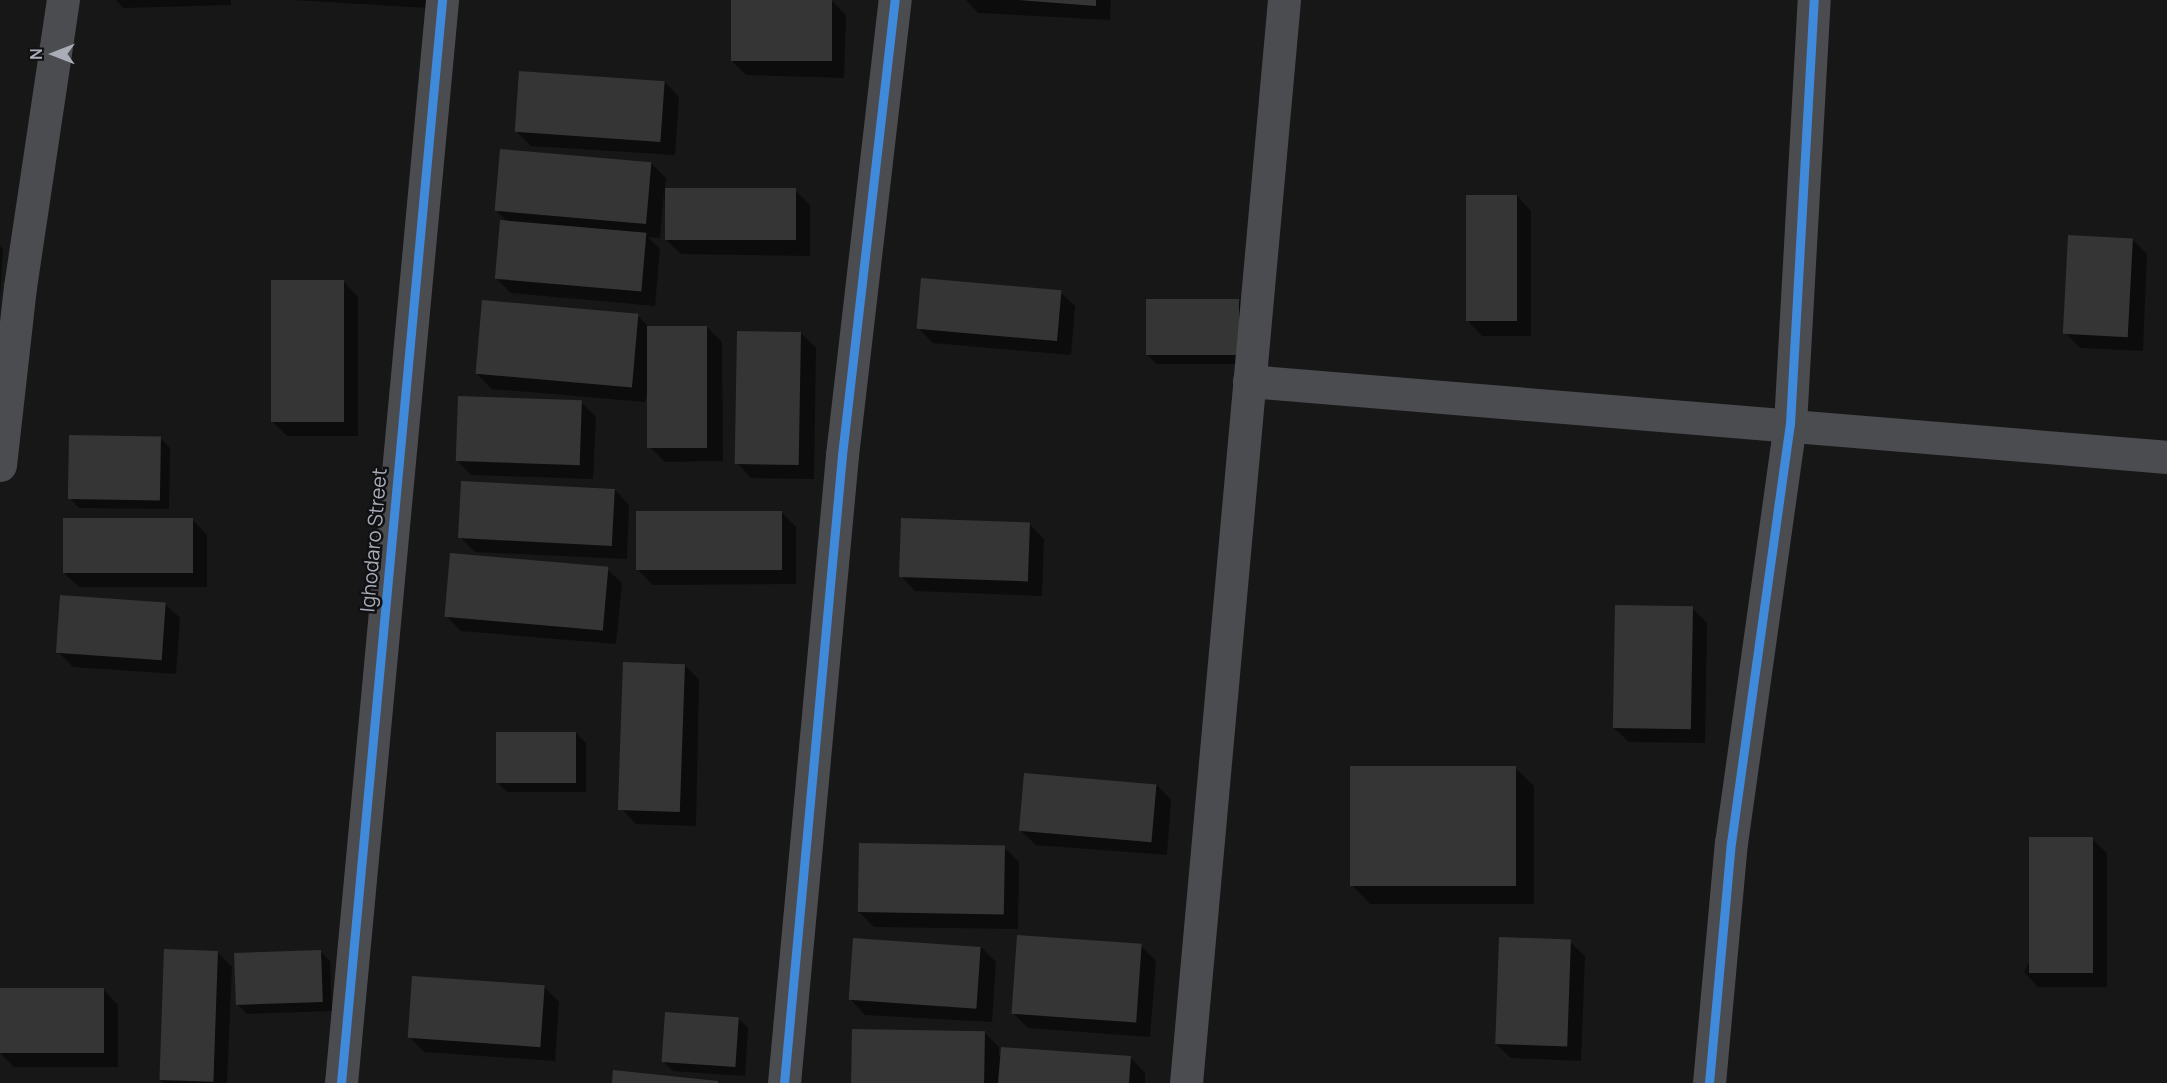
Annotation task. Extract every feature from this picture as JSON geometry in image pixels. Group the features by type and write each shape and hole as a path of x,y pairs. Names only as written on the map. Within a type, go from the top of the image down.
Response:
{"street":[{"path":"0,465 20,286 63,0"},
{"name":"Ighodaro Street","path":"341,1083 442,0"},
{"path":"784,1083 842,455 895,0"},
{"path":"1186,1083 1284,0"},
{"path":"1709,1083 1731,843 1790,424 1814,0"},
{"path":"1250,381 2167,457"}],"building":[{"path":"731,0 832,0 832,61 731,61"},
{"path":"1018,0 1096,0 1096,6"},
{"path":"519,71 665,81 660,142 515,132"},
{"path":"500,149 651,162 646,224 495,211"},
{"path":"665,188 796,188 796,240 665,240"},
{"path":"1466,195 1517,195 1517,321 1466,321"},
{"path":"500,220 646,233 641,292 495,279"},
{"path":"2068,235 2133,238 2128,337 2063,334"},
{"path":"921,278 1061,290 1057,341 917,329"},
{"path":"271,280 344,280 344,422 271,422"},
{"path":"1146,299 1239,299 1239,355 1146,355"},
{"path":"482,300 638,314 632,387 476,374"},
{"path":"647,326 707,326 707,448 647,448"},
{"path":"737,331 801,332 799,465 735,464"},
{"path":"458,396 582,400 580,465 456,461"},
{"path":"69,435 161,437 160,501 68,499"},
{"path":"461,481 615,489 612,546 458,538"},
{"path":"636,511 782,511 782,570 636,570"},
{"path":"63,518 193,518 193,573 63,573"},
{"path":"901,518 1030,523 1028,581 899,577"},
{"path":"450,553 608,567 603,631 444,617"},
{"path":"60,595 166,602 162,660 56,653"},
{"path":"1615,605 1693,606 1691,729 1613,728"},
{"path":"623,662 685,664 680,812 618,810"},
{"path":"496,732 576,732 576,783 496,783"},
{"path":"1350,766 1516,766 1516,886 1350,886"},
{"path":"1024,773 1156,785 1151,842 1019,831"},
{"path":"2029,837 2093,837 2093,973 2029,973"},
{"path":"859,843 1005,846 1004,915 858,912"},
{"path":"1017,935 1142,944 1136,1023 1011,1014"},
{"path":"1499,937 1571,940 1567,1046 1495,1044"},
{"path":"853,938 981,947 976,1009 849,1000"},
{"path":"164,949 218,951 213,1082 159,1080"},
{"path":"321,950 323,1002 236,1005 234,953"},
{"path":"412,976 545,985 540,1047 408,1038"},
{"path":"0,988 104,988 104,1053 0,1053"},
{"path":"665,1012 739,1017 735,1067 662,1062"},
{"path":"852,1029 985,1031 984,1083 851,1083"},
{"path":"1001,1047 1131,1056 1129,1083 998,1083"},
{"path":"613,1070 718,1081 718,1083 612,1083"}],"cycle path":[{"path":"341,1083 442,0"},
{"path":"784,1083 842,455 895,0"},
{"path":"1709,1083 1731,843 1790,424 1814,0"}]}
